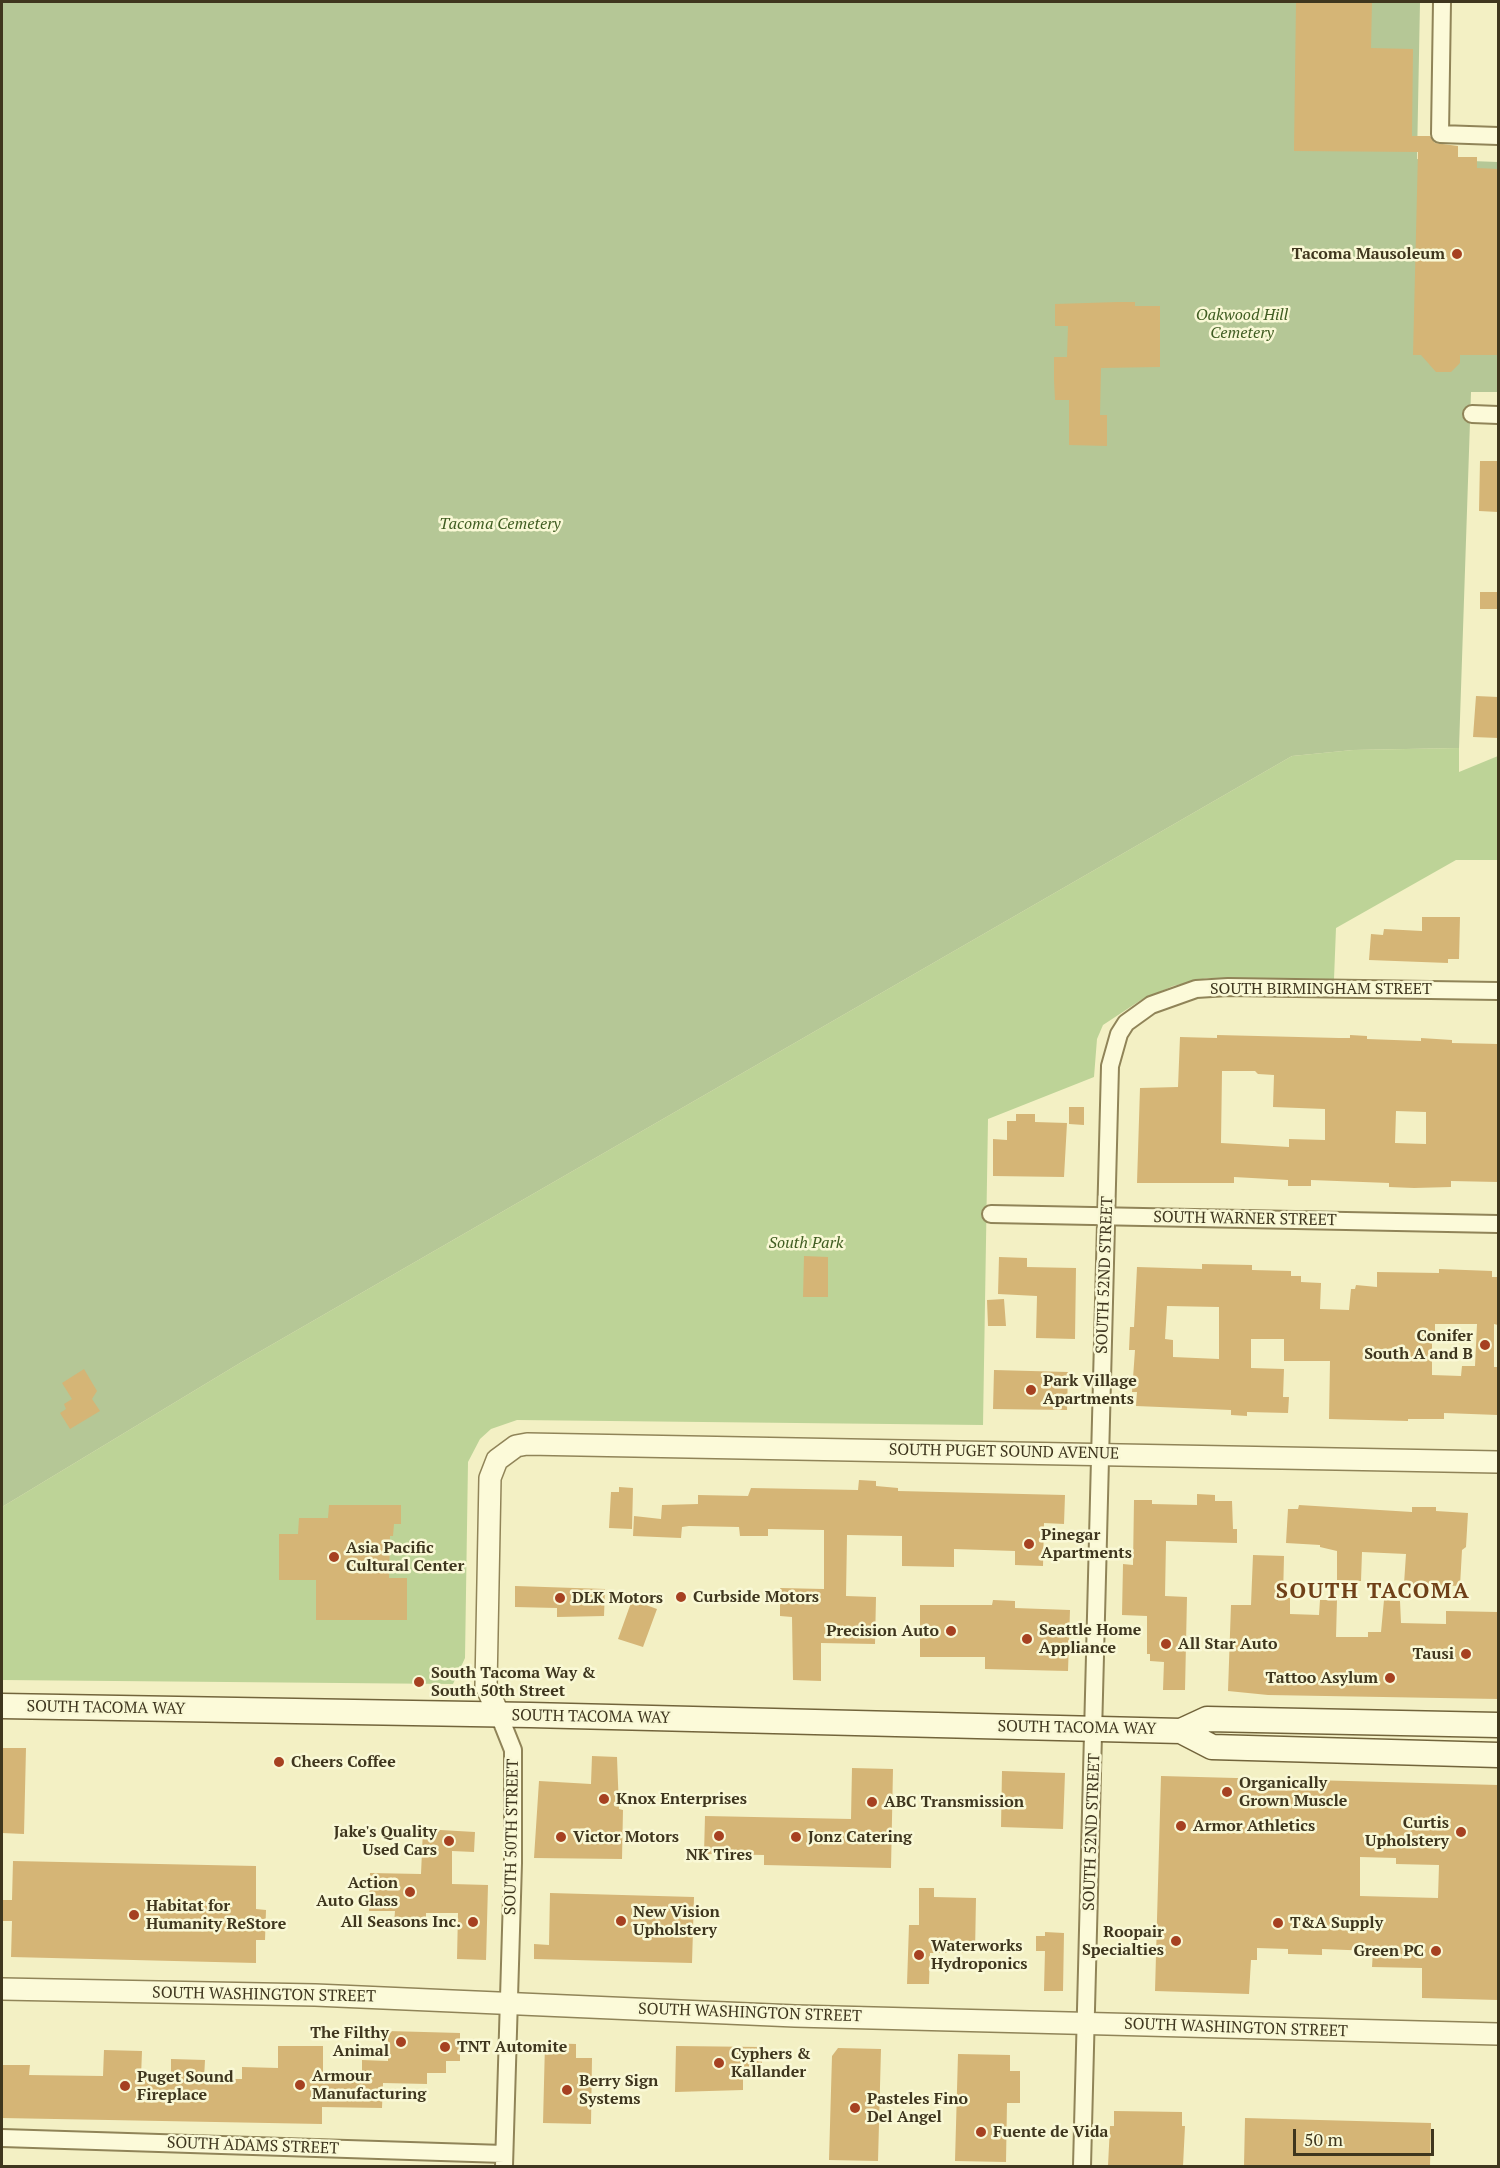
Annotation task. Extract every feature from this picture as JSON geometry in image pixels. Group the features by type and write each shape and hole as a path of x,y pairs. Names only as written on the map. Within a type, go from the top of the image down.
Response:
{"main road":[{"name":"SOUTH TACOMA WAY","path":"2,1706 1095,1728 1181,1731 1212,1747 1498,1755"},
{"name":"SOUTH TACOMA WAY","path":"1181,1731 1207,1719 1498,1725"}],"street":[{"path":"1442,2 1440,134 1498,136"},
{"path":"1472,414 1498,415"},
{"name":"SOUTH BIRMINGHAM STREET","path":"1110,1066 1119,1034 1136,1014 1166,997 1196,989 1228,987 1498,991"},
{"name":"SOUTH 52ND STREET","path":"1082,2166 1095,1728 1110,1066"},
{"name":"SOUTH WARNER STREET","path":"991,1214 1498,1224"},
{"name":"SOUTH PUGET SOUND AVENUE","path":"510,1448 526,1444 1498,1462"},
{"name":"SOUTH 50TH STREET","path":"504,2160 513,1863 513,1750 486,1686 490,1478 497,1460 510,1448"},
{"name":"SOUTH WASHINGTON STREET","path":"2,1989 338,1996 795,2016 1086,2023 1286,2031 1498,2034"},
{"name":"SOUTH ADAMS STREET","path":"2,2138 504,2160"}],"green space":[{"name":"Tacoma Cemetery","path":"2,2 1420,2 1417,159 1498,162 1498,392 1471,392 1459,748 1353,750 1292,756 240,1363 2,1507"},
{"name":"South Park","path":"1459,748 1459,772 1498,756 1498,860 1456,860 1336,928 1334,979 1207,978 1173,986 1141,1000 1103,1025 1097,1039 1094,1077 988,1119 983,1425 517,1420 491,1429 480,1439 468,1462 465,1658 453,1684 2,1680 2,1507 240,1363 1292,756 1353,750"}],"building":[{"path":"1296,2 1372,2 1371,48 1413,49 1412,136 1430,136 1435,143 1458,146 1458,157 1477,157 1477,168 1498,169 1498,355 1460,355 1460,363 1451,372 1436,372 1421,355 1413,355 1418,152 1294,151"},
{"path":"1135,302 1135,306 1160,306 1160,367 1101,368 1100,415 1107,415 1107,446 1069,445 1069,400 1055,400 1054,380 1054,357 1067,357 1068,326 1055,326 1055,304"},
{"path":"1480,461 1498,461 1498,512 1479,511"},
{"path":"1480,592 1498,592 1498,609 1480,609"},
{"path":"1476,696 1498,697 1498,738 1473,737"},
{"path":"1422,917 1460,917 1459,959 1448,959 1448,963 1369,960 1371,934 1383,935 1384,929 1422,931"},
{"path":"1217,1035 1350,1038 1350,1035 1367,1036 1367,1039 1421,1041 1421,1038 1452,1040 1452,1043 1498,1044 1498,1182 1451,1181 1451,1187 1414,1188 1389,1187 1389,1183 1311,1180 1311,1186 1288,1186 1288,1180 1234,1177 1234,1183 1137,1183 1140,1088 1178,1087 1180,1037 1217,1038","holes":["1222,1071 1255,1071 1258,1074 1274,1075 1273,1107 1325,1109 1325,1140 1289,1139 1289,1147 1221,1143","1396,1111 1426,1112 1426,1144 1395,1143"]},
{"path":"1069,1107 1084,1107 1084,1125 1069,1124"},
{"path":"1016,1114 1035,1114 1035,1122 1067,1123 1064,1177 993,1176 993,1139 1007,1140 1007,1121 1016,1121"},
{"path":"804,1256 828,1257 828,1297 803,1297"},
{"name":"Park Village Apartments","path":"999,1257 1027,1258 1027,1267 1076,1268 1075,1339 1036,1338 1037,1296 998,1294"},
{"path":"1202,1264 1252,1265 1252,1270 1291,1271 1291,1276 1301,1276 1301,1282 1321,1283 1320,1309 1349,1310 1351,1289 1355,1289 1356,1285 1377,1287 1377,1272 1439,1273 1439,1269 1492,1271 1492,1277 1498,1277 1498,1325 1494,1324 1494,1367 1498,1367 1498,1415 1444,1413 1444,1419 1408,1419 1408,1421 1329,1419 1330,1361 1284,1361 1284,1339 1251,1339 1251,1368 1284,1369 1283,1397 1289,1397 1288,1413 1247,1412 1247,1416 1231,1415 1231,1410 1136,1406 1137,1392 1132,1392 1135,1350 1129,1350 1130,1327 1134,1327 1137,1267 1202,1269","holes":["1167,1306 1219,1307 1219,1359 1173,1357 1173,1340 1165,1339","1435,1324 1477,1324 1475,1366 1462,1366 1461,1376 1432,1375 1432,1343 1435,1343"]},
{"path":"1004,1299 1006,1326 988,1326 987,1300"},
{"path":"84,1369 97,1391 92,1399 100,1411 70,1429 60,1413 66,1409 64,1404 72,1399 62,1383"},
{"name":"Park Village Apartments","path":"994,1370 1068,1372 1067,1410 993,1409"},
{"path":"859,1480 876,1481 876,1486 898,1488 898,1491 1065,1495 1064,1524 1044,1523 1043,1566 1015,1565 1015,1551 954,1549 954,1567 902,1566 902,1536 847,1535 846,1596 876,1597 875,1644 821,1643 821,1681 793,1680 792,1617 780,1616 780,1588 824,1589 824,1530 768,1529 768,1536 740,1536 739,1527 689,1526 682,1527 681,1538 633,1536 634,1516 661,1519 662,1505 698,1504 698,1495 748,1496 751,1488 858,1490"},
{"path":"619,1487 633,1488 632,1529 609,1528 611,1492 619,1492"},
{"path":"1197,1494 1215,1495 1215,1501 1232,1501 1233,1529 1237,1529 1237,1543 1166,1541 1165,1596 1187,1597 1185,1690 1163,1690 1164,1662 1150,1661 1150,1654 1147,1654 1147,1616 1122,1615 1123,1564 1133,1565 1134,1500 1152,1500 1152,1504 1197,1505"},
{"name":"Asia Pacific Cultural Center","path":"329,1505 401,1505 401,1524 394,1524 393,1536 390,1536 389,1578 407,1578 407,1620 316,1620 316,1580 279,1580 279,1534 298,1534 299,1518 328,1518"},
{"path":"1299,1505 1412,1512 1412,1507 1436,1507 1436,1511 1468,1513 1466,1547 1462,1550 1460,1586 1404,1584 1406,1554 1362,1552 1361,1581 1337,1580 1337,1551 1320,1547 1320,1545 1286,1543 1288,1509 1298,1509"},
{"path":"1253,1555 1284,1556 1283,1598 1290,1598 1290,1614 1319,1615 1320,1600 1337,1600 1336,1637 1368,1637 1368,1632 1381,1632 1384,1600 1400,1601 1401,1623 1446,1624 1446,1611 1498,1612 1498,1699 1268,1695 1228,1691 1231,1605 1251,1605"},
{"name":"DLK Motors","path":"515,1586 605,1589 604,1616 557,1617 557,1608 515,1607"},
{"path":"632,1600 657,1609 643,1647 618,1639"},
{"name":"Seattle Home Appliance","path":"993,1600 1015,1601 1015,1608 1070,1610 1068,1671 985,1669 985,1657 920,1657 920,1605 992,1605"},
{"path":"2,1748 26,1748 24,1834 2,1833"},
{"path":"592,1756 617,1757 619,1809 623,1810 622,1859 534,1858 539,1781 591,1784"},
{"path":"852,1768 893,1769 891,1868 764,1865 764,1855 704,1854 705,1816 851,1819"},
{"path":"1002,1771 1065,1773 1063,1829 1001,1827"},
{"path":"1161,1776 1498,1785 1498,2000 1422,1998 1422,1968 1372,1967 1373,1951 1322,1949 1322,1955 1288,1954 1288,1949 1257,1948 1257,1960 1251,1960 1249,1994 1155,1991","holes":["1360,1857 1396,1858 1396,1864 1439,1865 1438,1898 1360,1896"]},
{"path":"423,1829 475,1832 474,1852 452,1851 452,1884 488,1885 486,1960 457,1959 458,1913 426,1913 426,1924 394,1923 395,1911 369,1911 370,1873 421,1874"},
{"name":"Habitat for Humanity ReStore","path":"13,1861 256,1866 256,1909 266,1910 265,1940 256,1940 256,1963 11,1957 12,1921 2,1921 2,1900 12,1900"},
{"path":"919,1888 934,1888 934,1897 976,1898 975,1953 930,1953 929,1984 907,1984 909,1925 919,1925"},
{"name":"New Vision Upholstery","path":"550,1893 694,1897 692,1963 534,1959 534,1944 549,1945"},
{"path":"1045,1932 1064,1933 1063,1991 1044,1991 1045,1951 1036,1951 1036,1936 1045,1936"},
{"path":"388,2031 460,2033 460,2061 446,2061 446,2073 427,2073 427,2084 383,2083 382,2108 322,2107 322,2124 2,2118 2,2065 30,2065 29,2075 103,2076 104,2050 142,2051 141,2077 171,2078 171,2059 205,2060 204,2079 242,2079 242,2067 278,2068 278,2046 323,2046 323,2074 362,2075 362,2060 388,2061"},
{"name":"Berry Sign Systems","path":"545,2043 576,2044 576,2058 592,2058 591,2124 543,2123"},
{"name":"Cyphers & Kallander","path":"676,2046 762,2047 762,2079 743,2078 743,2090 675,2092"},
{"name":"Pasteles Fino Del Angel","path":"838,2048 881,2049 878,2161 829,2160 832,2056"},
{"name":"Fuente de Vida","path":"958,2054 1010,2055 1010,2071 1020,2071 1020,2103 1007,2103 1006,2162 955,2161"},
{"path":"1114,2111 1182,2112 1182,2126 1185,2126 1183,2166 1108,2166 1110,2126 1114,2126"},
{"path":"1245,2118 1431,2123 1430,2166 1244,2166"}],"place":[{"name":"Tacoma Mausoleum","path":"1457,254"},
{"name":"Conifer South A and B","path":"1485,1345"},
{"name":"Park Village Apartments","path":"1031,1390"},
{"name":"Pinegar Apartments","path":"1029,1544"},
{"name":"Asia Pacific Cultural Center","path":"334,1557"},
{"name":"Curbside Motors","path":"681,1597"},
{"name":"DLK Motors","path":"560,1598"},
{"name":"Precision Auto","path":"951,1631"},
{"name":"Seattle Home Appliance","path":"1027,1639"},
{"name":"All Star Auto","path":"1166,1644"},
{"name":"Tausi","path":"1466,1654"},
{"name":"Tattoo Asylum","path":"1390,1678"},
{"name":"South Tacoma Way & South 50th Street","path":"419,1682"},
{"name":"Cheers Coffee","path":"279,1762"},
{"name":"Organically Grown Muscle","path":"1227,1792"},
{"name":"Knox Enterprises","path":"604,1799"},
{"name":"ABC Transmission","path":"872,1802"},
{"name":"Armor Athletics","path":"1181,1826"},
{"name":"Curtis Upholstery","path":"1461,1832"},
{"name":"NK Tires","path":"719,1836"},
{"name":"Victor Motors","path":"561,1837"},
{"name":"Jonz Catering","path":"796,1837"},
{"name":"Jake's Quality Used Cars","path":"449,1841"},
{"name":"Action Auto Glass","path":"410,1892"},
{"name":"Habitat for Humanity ReStore","path":"134,1915"},
{"name":"New Vision Upholstery","path":"621,1921"},
{"name":"All Seasons Inc.","path":"473,1922"},
{"name":"T&A Supply","path":"1278,1923"},
{"name":"Roopair Specialties","path":"1176,1941"},
{"name":"Green PC","path":"1436,1951"},
{"name":"Waterworks Hydroponics","path":"919,1955"},
{"name":"The Filthy Animal","path":"401,2042"},
{"name":"TNT Automite","path":"445,2047"},
{"name":"Cyphers & Kallander","path":"719,2063"},
{"name":"Armour Manufacturing","path":"300,2085"},
{"name":"Puget Sound Fireplace","path":"125,2086"},
{"name":"Berry Sign Systems","path":"567,2090"},
{"name":"Pasteles Fino Del Angel","path":"855,2108"},
{"name":"Fuente de Vida","path":"981,2132"}],"district":[{"name":"SOUTH TACOMA","path":"1373,1592"}],"park label":[{"name":"Oakwood Hill Cemetery","path":"1242,324"}]}
